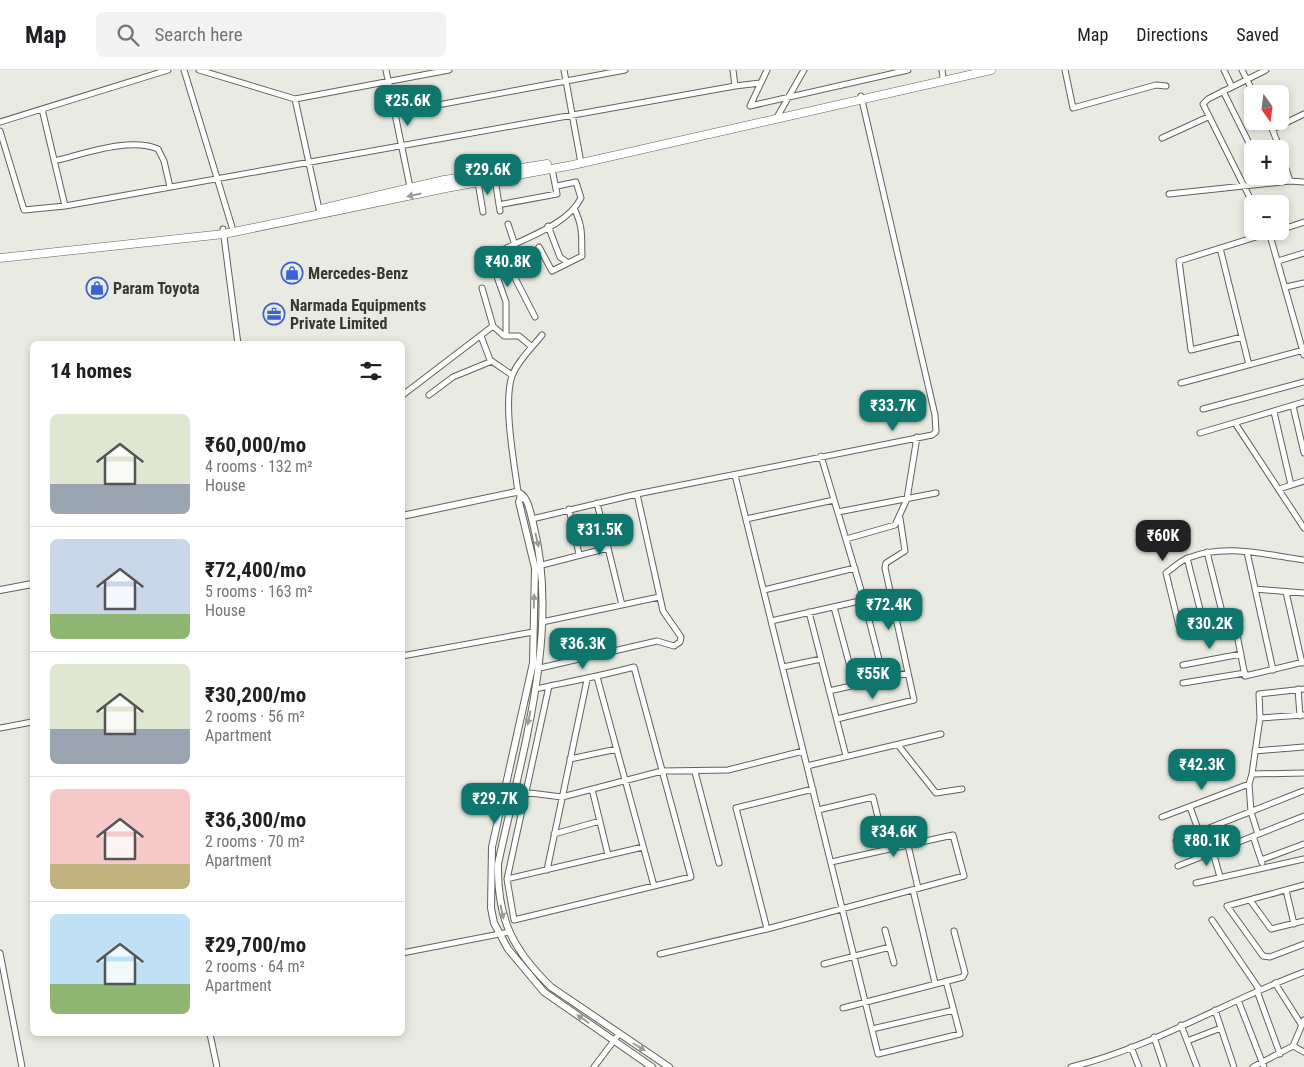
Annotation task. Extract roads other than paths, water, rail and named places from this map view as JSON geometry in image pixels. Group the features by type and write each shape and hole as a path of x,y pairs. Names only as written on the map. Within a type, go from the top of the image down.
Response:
{"main road":[{"path":"862,97 942,74 976,70"},
{"path":"0,258 224,232 552,168 862,97 991,70"},
{"path":"0,254 224,232 232,228 319,210 444,180 581,161"}],"street":[{"path":"0,122 168,70"},
{"path":"184,70 232,228"},
{"path":"199,70 295,99 449,70"},
{"path":"386,70 410,187"},
{"path":"564,70 581,161"},
{"path":"395,113 625,70"},
{"path":"733,70 735,86"},
{"path":"767,70 750,106 790,95 908,70"},
{"path":"776,117 804,70"},
{"path":"1065,70 1073,108 1156,85 1166,86"},
{"path":"1224,70 1232,87"},
{"path":"1242,70 1249,85"},
{"path":"1248,195 1203,104 1223,91 1266,70"},
{"path":"0,131 24,210 65,206 760,83"},
{"path":"1223,91 1248,140"},
{"path":"532,519 637,494 932,435 938,428 900,259 884,200 862,97"},
{"path":"295,99 319,210"},
{"path":"42,109 65,206"},
{"path":"1289,122 1304,114"},
{"path":"1162,138 1208,117"},
{"path":"1273,130 1277,140"},
{"path":"54,160 129,144 149,145 158,148 164,161 170,187"},
{"path":"504,204 556,194 552,168"},
{"path":"495,179 500,211"},
{"path":"1169,194 1290,181 1304,182"},
{"path":"478,182 483,212"},
{"path":"506,336 506,302 490,257 565,217 574,208 581,198 576,182 556,186"},
{"path":"539,247 552,271 582,255 579,246 584,237 581,223 574,208"},
{"path":"1289,227 1304,222"},
{"path":"508,224 515,245"},
{"path":"548,226 560,257 568,263"},
{"path":"224,232 238,341"},
{"path":"1242,337 1191,350 1179,261 1246,240"},
{"path":"1181,383 1304,352 1273,240"},
{"path":"507,248 516,280 535,317"},
{"path":"1220,248 1249,365"},
{"path":"1278,261 1304,253"},
{"path":"1286,287 1304,283"},
{"path":"482,288 493,326 506,336 519,336 532,347"},
{"path":"405,393 481,336 486,329 493,326"},
{"path":"542,335 512,375 508,396 520,502 534,568 534,632 532,672 492,847 491,908 494,923 499,934 530,978 544,992 652,1067"},
{"path":"481,336 492,361 512,375"},
{"path":"429,395 453,377 492,361"},
{"path":"1203,409 1304,382"},
{"path":"1200,433 1304,402"},
{"path":"1293,406 1304,453"},
{"path":"1274,412 1291,485"},
{"path":"1235,423 1304,528"},
{"path":"846,539 896,526 907,498 917,437"},
{"path":"821,456 855,568 884,679"},
{"path":"735,475 878,1054 960,1034 946,980"},
{"path":"1279,489 1304,481"},
{"path":"405,515 520,493"},
{"path":"520,493 527,500 542,565 542,622 540,668 498,864 497,886 504,922 515,944 551,987 669,1067"},
{"path":"838,512 936,493"},
{"path":"540,668 657,642 677,645 681,637 663,611 637,494"},
{"path":"746,519 834,500"},
{"path":"597,503 622,605"},
{"path":"569,509 579,554"},
{"path":"836,719 914,700 885,565 905,552 900,518"},
{"path":"542,565 608,548"},
{"path":"1239,613 1178,626 1166,573 1186,558 1207,552 1236,550 1304,560"},
{"path":"1207,552 1223,616"},
{"path":"1247,552 1273,670"},
{"path":"1186,558 1203,620"},
{"path":"764,590 855,568"},
{"path":"0,590 30,584"},
{"path":"1255,590 1304,593"},
{"path":"1183,683 1245,674 1245,676 1303,663 1286,592"},
{"path":"542,622 659,597"},
{"path":"771,621 864,600"},
{"path":"834,607 855,685"},
{"path":"809,612 846,756"},
{"path":"1233,614 1245,674"},
{"path":"405,655 534,632"},
{"path":"1183,665 1241,654"},
{"path":"783,667 821,659"},
{"path":"535,689 549,686 587,680 634,667 691,877 514,920 507,879 549,686"},
{"path":"829,691 908,673"},
{"path":"597,677 654,886"},
{"path":"547,870 587,680"},
{"path":"1260,718 1302,716 1301,689 1259,694 1260,718 1249,784 1255,835 1264,868"},
{"path":"0,728 30,722"},
{"path":"807,766 940,734"},
{"path":"898,745 936,793 962,789"},
{"path":"1255,751 1304,747"},
{"path":"570,759 617,749"},
{"path":"514,791 562,797 662,771 728,770 803,751"},
{"path":"695,772 719,863"},
{"path":"1252,774 1304,773"},
{"path":"1162,817 1249,784"},
{"path":"592,789 608,855"},
{"path":"767,929 736,808 812,789"},
{"path":"1176,841 1304,789 1304,795"},
{"path":"818,810 873,797 886,850"},
{"path":"1190,807 1199,832"},
{"path":"1178,866 1304,816"},
{"path":"554,834 600,821"},
{"path":"660,954 767,929 964,876 953,835 830,862"},
{"path":"1261,860 1304,844"},
{"path":"908,845 915,889 935,983"},
{"path":"507,879 643,847"},
{"path":"1213,852 1220,877"},
{"path":"1196,883 1304,859"},
{"path":"1304,885 1227,906 1261,955 1270,957 1304,944"},
{"path":"1286,890 1294,924"},
{"path":"1250,900 1271,929 1304,921"},
{"path":"1212,920 1258,990 1280,1054"},
{"path":"885,930 894,962"},
{"path":"843,1008 963,977 965,973 954,931"},
{"path":"405,952 510,932"},
{"path":"824,964 890,947"},
{"path":"0,953 1,967 22,1067"},
{"path":"1071,1067 1093,1064 1258,990 1304,972"},
{"path":"1253,1067 1263,1065 1293,1046 1303,1021 1275,983"},
{"path":"1238,1000 1263,1065"},
{"path":"872,1029 954,1010"},
{"path":"1215,1010 1234,1067"},
{"path":"1181,1025 1197,1067"},
{"path":"1187,1041 1221,1028"},
{"path":"594,1067 619,1034"},
{"path":"210,1036 217,1067"},
{"path":"1154,1036 1164,1067"},
{"path":"1293,1046 1304,1052"},
{"path":"1131,1047 1139,1067"}],"place":[{"name":"Mercedes-Benz","path":"292,273"},
{"name":"Param Toyota","path":"97,288"},
{"name":"Narmada Equipments Private Limited","path":"274,314"}]}
